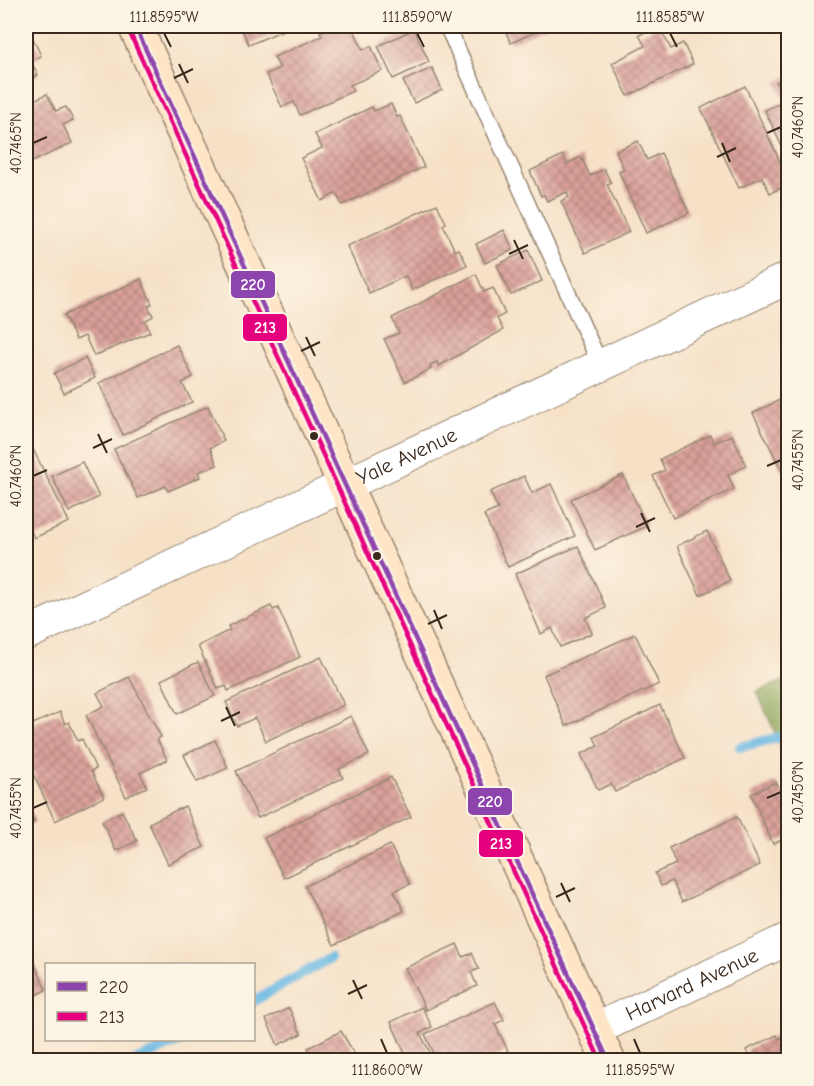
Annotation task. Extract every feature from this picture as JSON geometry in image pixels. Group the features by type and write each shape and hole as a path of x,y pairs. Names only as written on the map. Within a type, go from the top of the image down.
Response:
{"street":[{"path":"135,26 345,486 598,1051"},
{"name":"Yale Avenue","path":"26,634 789,278"},
{"name":"Harvard Avenue","path":"598,1051 789,939"}],"lane":[{"path":"447,26 601,366"}],"green space":[{"path":"788,679 788,762 757,692"}],"building":[{"path":"240,26 292,26 249,45"},
{"path":"334,26 352,26 363,50 371,46 382,71 350,85 353,91 300,115 294,102 282,107 266,74 280,68 274,57 322,36 320,32"},
{"path":"503,26 548,26 511,43"},
{"path":"659,26 671,49 683,43 693,64 628,96 612,63 645,46 639,35"},
{"path":"28,27 41,56 31,61 38,75 26,81"},
{"path":"414,29 429,62 393,79 378,46"},
{"path":"432,68 442,90 414,103 403,81"},
{"path":"788,76 788,160 765,110 785,101 776,82"},
{"path":"745,86 788,179 788,185 770,193 762,177 739,188 701,108"},
{"path":"47,94 56,111 66,107 73,120 63,125 72,143 26,165 26,104"},
{"path":"391,104 397,117 400,116 424,167 342,205 336,193 322,201 301,158 322,148 315,134 372,107 374,111"},
{"path":"638,141 647,160 661,153 689,213 646,233 619,172 624,170 616,151"},
{"path":"563,155 567,164 581,157 590,176 604,169 611,183 607,184 629,232 585,253 561,201 569,197 567,192 547,201 544,195 541,196 530,171"},
{"path":"437,204 446,223 443,225 455,251 459,249 467,265 412,290 406,276 369,293 347,246"},
{"path":"504,230 513,250 485,263 476,244"},
{"path":"26,245 35,265 26,270"},
{"path":"528,250 542,281 511,295 497,265"},
{"path":"26,271 34,289 26,293"},
{"path":"476,274 484,292 493,288 505,314 497,318 503,330 439,366 437,362 430,365 431,369 405,382 384,339 399,333 392,318"},
{"path":"141,279 152,304 148,306 153,316 145,321 150,332 94,356 85,336 76,340 64,315"},
{"path":"177,345 193,377 182,383 192,402 123,435 99,383"},
{"path":"85,358 95,378 64,393 54,373"},
{"path":"788,396 788,468 782,471 753,413"},
{"path":"208,406 224,441 210,448 217,465 198,472 200,477 168,491 166,486 138,498 114,449"},
{"path":"26,435 69,522 34,538 29,526 26,527"},
{"path":"710,435 714,443 732,435 746,466 728,475 734,489 673,518 653,476 665,470 660,459"},
{"path":"82,462 99,497 69,512 52,476"},
{"path":"623,475 647,526 595,550 571,499"},
{"path":"524,476 532,493 551,484 575,536 508,567 484,515 498,509 490,492"},
{"path":"707,531 730,581 700,595 677,546"},
{"path":"578,546 606,608 585,618 592,633 560,647 552,628 541,634 515,574"},
{"path":"271,606 273,610 278,608 300,657 228,691 226,686 218,689 198,646 230,630 228,626"},
{"path":"635,634 659,684 566,726 544,675"},
{"path":"321,657 344,705 266,741 255,718 237,726 226,702"},
{"path":"198,662 215,696 177,714 161,680"},
{"path":"129,677 161,737 157,739 167,760 140,773 147,787 126,797 86,715 104,706 97,693"},
{"path":"660,705 685,758 615,792 611,784 598,790 581,754 598,746 594,737"},
{"path":"60,712 65,724 69,722 78,741 82,739 96,769 91,771 104,797 55,821 26,758 26,727"},
{"path":"351,716 369,755 339,769 343,778 258,818 236,771"},
{"path":"215,740 228,768 197,782 184,755"},
{"path":"391,777 411,817 284,878 264,838"},
{"path":"776,782 783,796 788,793 788,837 773,844 751,794"},
{"path":"26,802 35,822 26,827"},
{"path":"185,806 204,847 168,864 149,823"},
{"path":"122,811 137,841 116,851 102,821"},
{"path":"737,817 760,865 682,902 672,881 661,886 655,873 676,864 669,848"},
{"path":"390,845 410,884 394,891 404,911 334,945 305,886"},
{"path":"457,944 463,957 472,953 479,969 471,972 477,986 426,1010 405,968"},
{"path":"34,962 45,990 26,1000 26,966"},
{"path":"495,1002 504,1020 495,1024 508,1051 488,1060 437,1060 425,1034"},
{"path":"422,1007 432,1027 420,1033 434,1060 408,1060 391,1022"},
{"path":"289,1008 301,1034 278,1045 266,1019"},
{"path":"341,1031 358,1060 314,1060 308,1048"},
{"path":"777,1035 779,1039 788,1035 788,1060 736,1060 749,1055 746,1050"}],"waterway":[{"path":"740,747 788,735"},
{"path":"255,1000 330,958"},
{"path":"137,1060 181,1041"}],"transit line":[{"name":"220","path":"135,26 608,1060"},
{"name":"213","path":"128,29 600,1060"}]}
